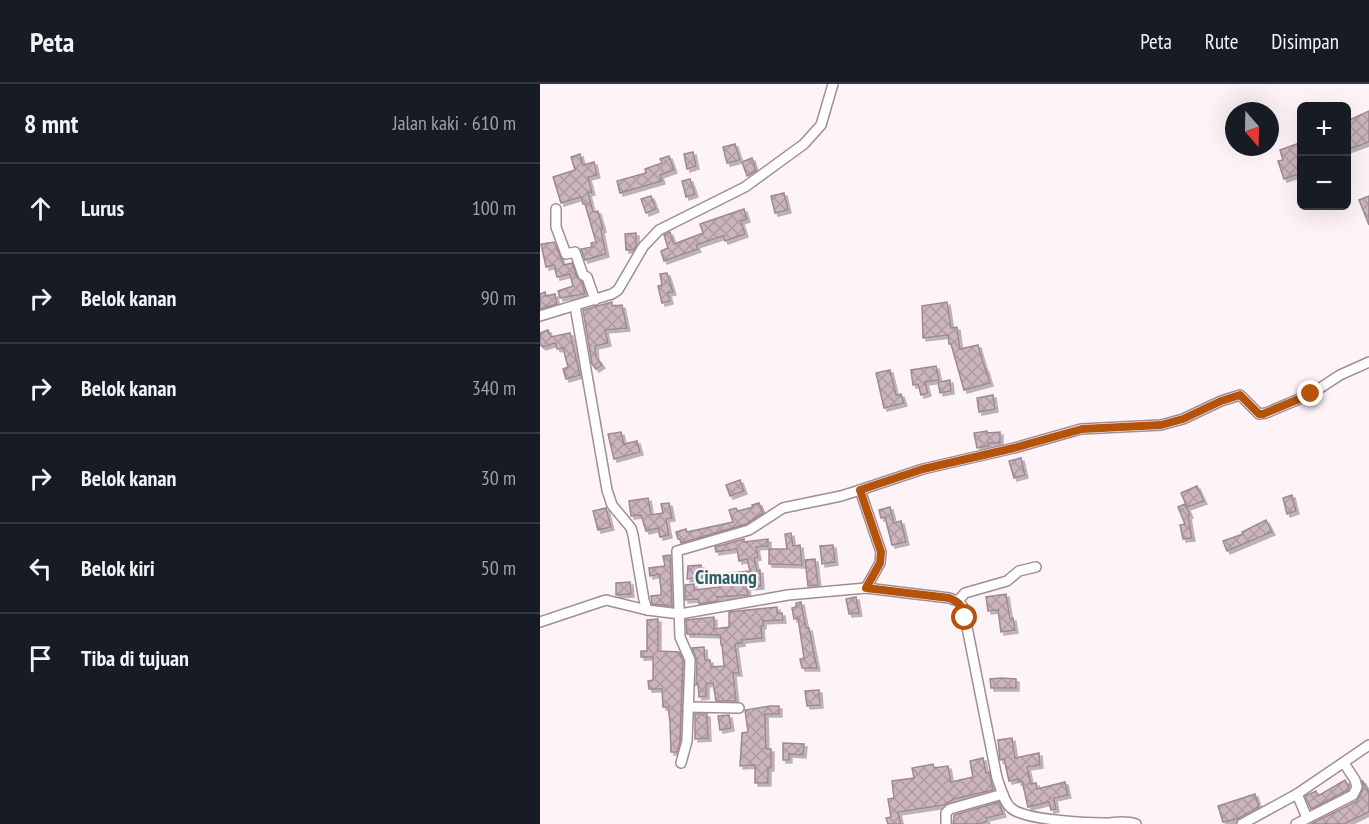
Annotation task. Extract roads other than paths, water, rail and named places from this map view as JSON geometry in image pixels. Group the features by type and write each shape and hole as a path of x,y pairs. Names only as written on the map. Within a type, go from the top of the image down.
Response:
{"street":[{"path":"540,316 612,294 618,290 643,247 659,230 745,187 804,144 821,124 833,84"},
{"path":"556,209 556,227 566,254 575,252 595,300"},
{"path":"575,306 607,490 612,505 631,528 647,610"},
{"path":"681,763 687,741 690,660 680,637 677,551 749,530 783,508 860,490 923,469 1014,448 1082,429 1161,425 1183,419 1221,401 1240,395 1259,414 1263,414 1311,394 1340,375 1369,362"},
{"path":"860,490 881,552 880,563 866,588"},
{"path":"958,601 965,593 1007,581 1019,572 1036,567"},
{"path":"540,622 606,600 647,610 680,614 788,595 866,588 958,601 963,608 997,778 1011,808 1024,814 1086,823 1107,824 1123,821 1136,824"},
{"path":"688,707 739,708"},
{"path":"1242,824 1297,794 1369,745"},
{"path":"1296,824 1353,795 1357,787 1344,763"},
{"path":"946,824 946,813 950,809 1003,794"},
{"path":"1297,794 1307,818"}],"district":[{"name":"Cimaung","path":"726,577"}]}
